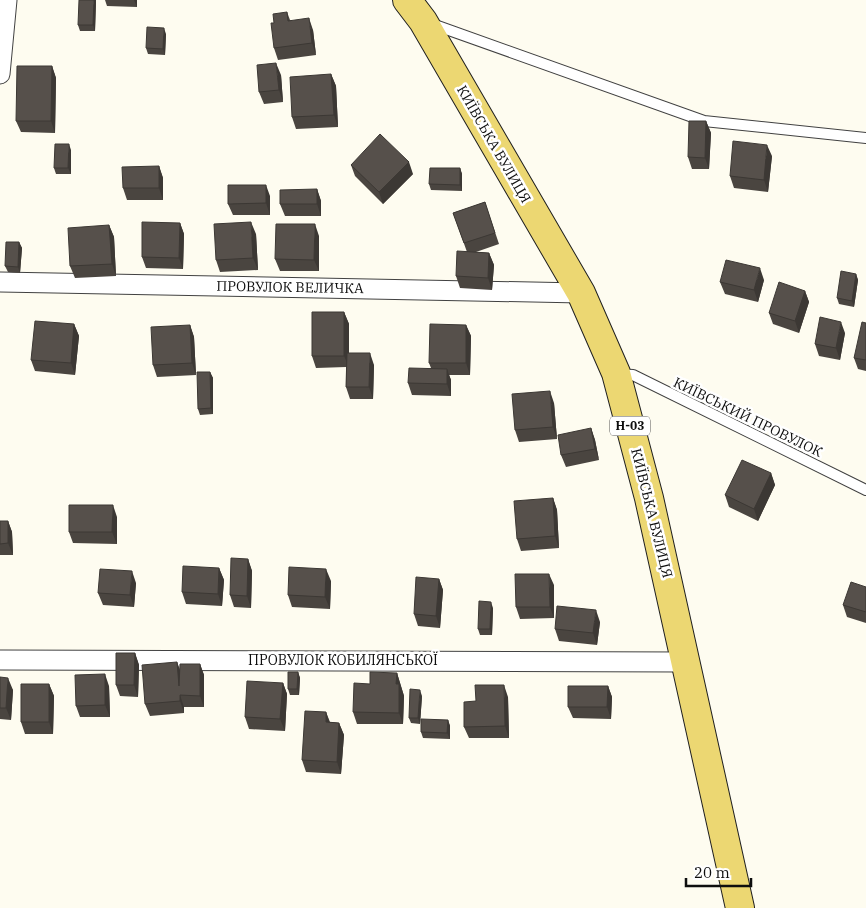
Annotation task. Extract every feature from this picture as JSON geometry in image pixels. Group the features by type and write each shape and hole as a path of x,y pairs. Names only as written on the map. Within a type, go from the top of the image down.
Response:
{"main road":[{"name":"КИЇВСЬКА ВУЛИЦЯ","path":"407,0 424,21 581,293 616,373 649,498 739,903"}],"street":[{"path":"0,74 7,0"},
{"name":"ПРОВУЛОК ВЕЛИЧКА","path":"0,282 581,293"},
{"name":"ПРОВУЛОК КОБИЛЯНСЬКОЇ","path":"0,660 686,662"}],"lane":[{"path":"424,21 704,121 866,138"},
{"name":"КИЇВСЬКИЙ ПРОВУЛОК","path":"616,373 633,376 866,490"}],"building":[{"path":"79,0 94,0 93,25 78,25"},
{"path":"287,12 288,21 309,18 312,43 274,48 271,23 274,23 273,14"},
{"path":"147,27 164,28 163,49 146,48"},
{"path":"276,63 279,90 259,92 257,65"},
{"path":"17,66 52,66 51,121 16,121"},
{"path":"331,74 334,115 292,117 290,77"},
{"path":"689,121 706,121 705,158 688,157"},
{"path":"380,134 409,162 379,192 351,165"},
{"path":"733,141 767,145 764,180 730,176"},
{"path":"55,144 69,144 68,168 54,168"},
{"path":"159,166 159,188 123,188 122,167"},
{"path":"430,168 460,168 460,185 429,184"},
{"path":"228,185 266,185 266,203 228,204"},
{"path":"317,189 317,204 280,204 280,190"},
{"path":"485,202 495,233 464,243 453,213"},
{"path":"142,222 180,223 179,258 142,257"},
{"path":"251,222 253,258 216,260 214,224"},
{"path":"276,224 315,224 314,260 275,259"},
{"path":"109,225 112,264 70,266 68,228"},
{"path":"6,242 19,242 18,267 5,266"},
{"path":"457,251 489,253 488,278 456,276"},
{"path":"726,260 760,268 754,290 720,282"},
{"path":"841,271 856,274 852,301 837,298"},
{"path":"779,282 805,291 795,321 769,313"},
{"path":"312,312 344,312 344,356 312,356"},
{"path":"820,317 841,322 836,348 815,344"},
{"path":"35,321 74,324 71,363 31,360"},
{"path":"862,322 866,323 866,360 854,358"},
{"path":"430,324 466,325 466,363 429,363"},
{"path":"190,325 192,363 153,365 151,327"},
{"path":"347,353 370,353 369,387 346,387"},
{"path":"409,368 447,369 447,384 408,383"},
{"path":"197,372 210,372 211,408 198,409"},
{"path":"550,391 553,427 515,430 512,394"},
{"path":"591,428 595,449 561,455 558,435"},
{"path":"742,460 771,473 754,509 725,495"},
{"path":"553,498 555,536 517,539 514,501"},
{"path":"69,505 113,505 112,532 69,532"},
{"path":"0,521 8,521 8,543 0,544"},
{"path":"231,558 248,559 247,596 230,595"},
{"path":"183,566 219,568 218,594 182,592"},
{"path":"289,567 326,569 325,597 288,595"},
{"path":"100,569 132,571 130,595 98,593"},
{"path":"515,574 549,574 550,607 516,607"},
{"path":"416,577 439,579 436,616 414,614"},
{"path":"851,582 866,587 866,612 843,605"},
{"path":"479,601 491,602 490,629 478,629"},
{"path":"557,606 596,610 593,633 555,629"},
{"path":"116,653 135,653 134,685 116,685"},
{"path":"177,662 179,686 180,664 200,664 200,696 180,695 180,701 145,704 142,665"},
{"path":"288,672 298,672 297,689 288,689"},
{"path":"370,672 397,673 396,684 399,684 399,713 353,712 354,683 370,684"},
{"path":"105,674 105,705 76,706 75,675"},
{"path":"0,677 8,678 6,708 0,708"},
{"path":"247,681 283,683 280,719 245,717"},
{"path":"21,684 49,684 49,722 21,722"},
{"path":"475,685 504,685 505,726 464,727 464,702 476,701"},
{"path":"568,686 608,686 607,707 568,707"},
{"path":"410,689 420,690 418,718 409,718"},
{"path":"305,711 326,712 326,722 339,723 337,762 302,760"},
{"path":"421,719 448,720 447,733 421,732"}]}
